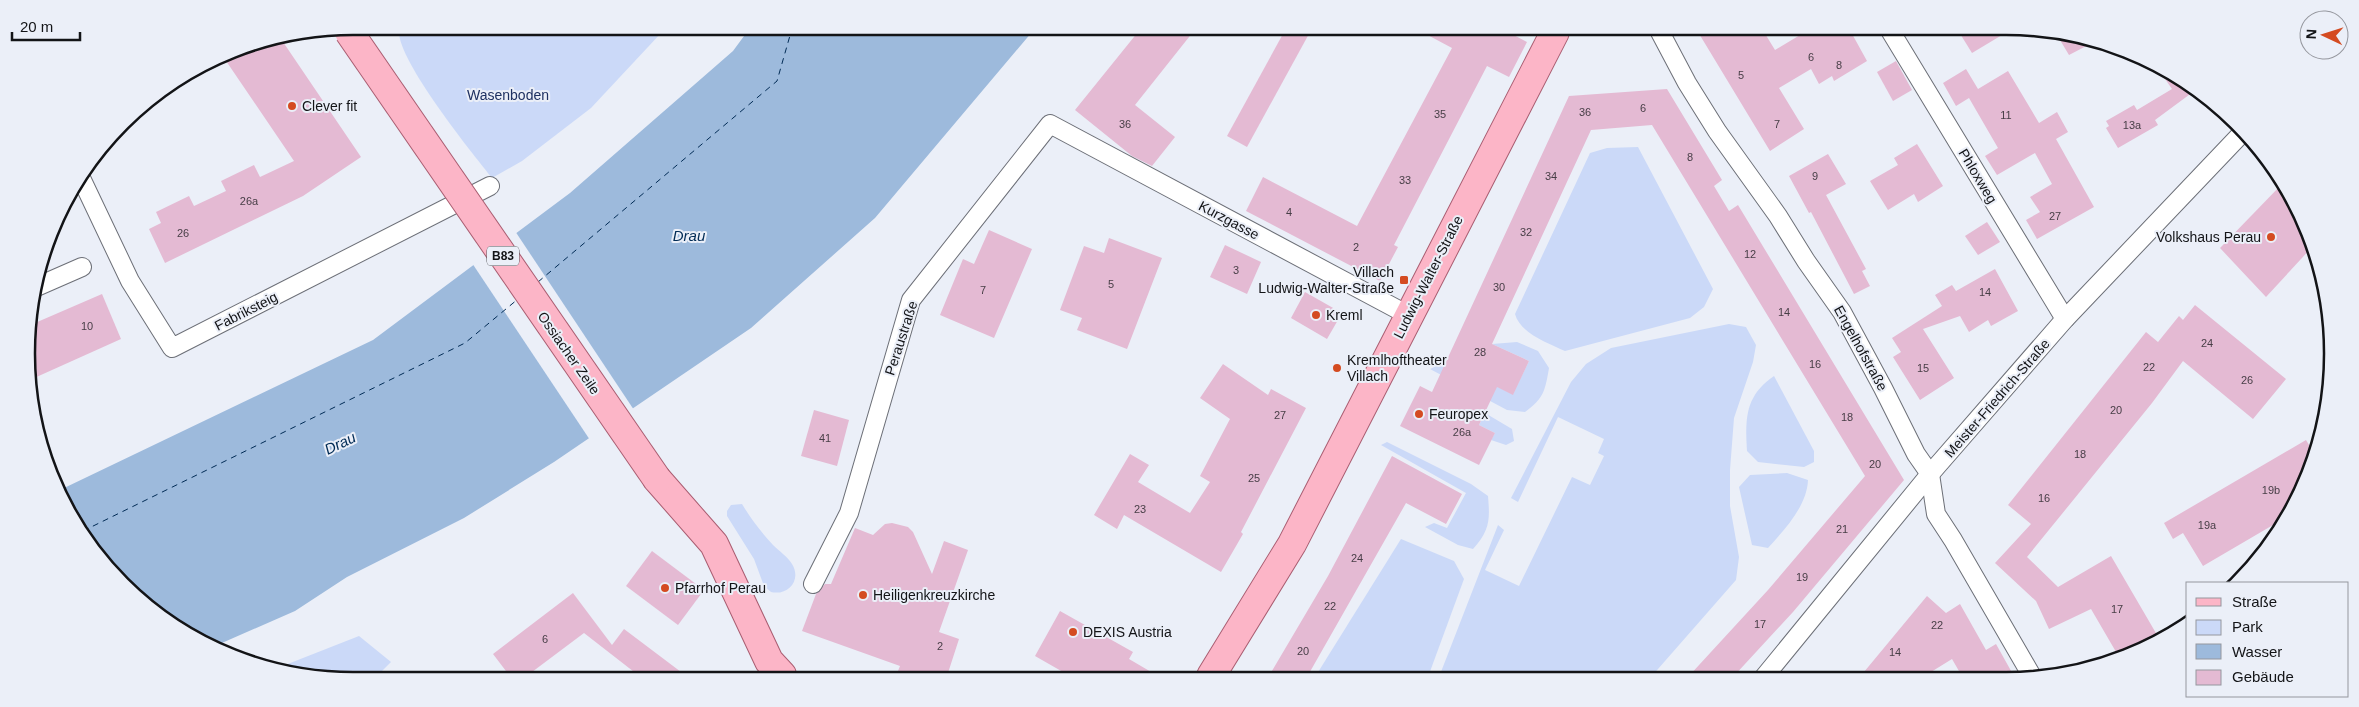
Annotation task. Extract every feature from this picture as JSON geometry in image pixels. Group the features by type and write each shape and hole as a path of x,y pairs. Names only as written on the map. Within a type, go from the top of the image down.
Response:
{"main road":[{"name":"Ossiacher Zeile","path":"351,35 657,479 714,544 770,671"},
{"name":"Ludwig-Walter-Straße","path":"1213,672 1292,544 1553,35"}],"street":[{"name":"Engelhofstraße","path":"1662,35 1687,83 1717,130 1778,216 1806,261 1842,312 1916,454 1930,474 1936,514 2029,671"},
{"name":"Phloxweg","path":"1893,35 2065,319"},
{"name":"Kurzgasse","path":"1050,124 1408,315"},
{"name":"Peraustraße","path":"813,584 849,513 911,300 1050,124"},
{"name":"Meister-Friedrich-Straße","path":"1768,672 1930,474 2065,319 2239,136"},
{"name":"Fabriksteig","path":"84,185 130,281 172,348 490,186"},
{"path":"43,284 82,267"}],"green space":[{"name":"Wasenboden","path":"400,35 659,35 591,108 522,161 492,178 453,128 423,85 402,46"},
{"path":"1638,147 1713,289 1704,307 1690,318 1565,351 1529,332 1518,321 1515,314 1590,153 1607,148"},
{"path":"1729,324 1746,327 1756,345 1753,362 1734,418 1730,470 1730,506 1739,557 1736,580 1655,672 1441,672 1498,525 1504,530 1485,570 1519,586 1572,477 1590,485 1604,456 1598,453 1604,439 1558,417 1518,502 1511,498 1571,382 1586,364 1611,348"},
{"path":"1517,342 1538,351 1549,368 1543,393 1525,412 1507,410 1430,369 1445,362 1513,394 1529,361 1492,344"},
{"path":"1774,376 1814,451 1814,462 1804,467 1758,462 1747,451 1746,428 1752,400 1764,384"},
{"path":"1485,413 1512,429 1514,441 1506,445 1491,440 1495,433 1479,425"},
{"path":"1387,442 1471,484 1488,496 1488,524 1483,536 1473,549 1458,545 1425,527 1434,523 1447,528 1466,493 1381,445"},
{"path":"1787,473 1808,480 1804,499 1794,517 1768,548 1752,545 1739,487 1750,475"},
{"path":"742,504 764,535 788,559 795,570 792,586 783,592 771,592 764,586 754,559 727,516 727,511 731,505"},
{"path":"1401,539 1454,561 1464,579 1430,672 1318,672"},
{"path":"359,636 391,662 381,672 333,671 286,665"}],"water":[{"name":"Drau","path":"745,35 1029,35 875,218 751,328 554,462 464,518 347,577 295,611 222,643 194,629 160,606 143,593 114,564 78,513 65,488 373,340 570,193 733,51"}],"pier":[{"path":"515,231 634,410 590,440 472,263"}],"building":[{"path":"1136,35 1191,35 1135,105 1175,137 1152,166 1132,156 1075,110"},
{"path":"1282,35 1308,35 1247,147 1227,136"},
{"path":"1428,35 1514,35 1527,42 1509,77 1487,66 1394,245 1398,247 1380,281 1246,211 1263,177 1357,226 1452,48"},
{"path":"1700,35 1766,35 1775,50 1800,35 1853,35 1867,61 1834,81 1832,76 1819,84 1811,69 1779,88 1804,129 1770,151"},
{"path":"1961,35 2002,35 1972,53"},
{"path":"2060,40 2068,41 2087,46 2069,55"},
{"path":"284,43 361,157 303,196 165,263 149,229 161,223 156,212 189,196 194,206 226,191 221,181 254,165 260,177 294,161 226,62"},
{"path":"1896,61 1912,90 1893,101 1877,72"},
{"path":"1966,69 1978,89 2008,71 2039,123 2057,112 2068,132 2056,139 2094,207 2037,239 2026,220 2040,212 2030,197 2052,184 2035,153 1997,175 1985,156 1998,148 1969,98 1956,106 1943,83"},
{"path":"2164,77 2190,94 2155,120 2158,125 2118,148 2106,128 2109,126 2106,121 2134,105 2137,110 2172,89"},
{"path":"1667,89 1722,180 1714,186 1729,211 1738,205 1904,480 1793,612 1738,672 1693,672 1768,590 1865,476 1652,125 1591,130 1492,344 1529,361 1513,395 1497,387 1479,425 1495,433 1479,465 1400,426 1420,386 1432,392 1569,96"},
{"path":"1917,144 1943,186 1918,202 1914,194 1888,210 1870,181 1898,165 1894,158"},
{"path":"1828,154 1846,184 1826,195 1866,269 1862,271 1870,286 1854,294 1811,212 1809,213 1789,176"},
{"name":"Volkshaus Perau","path":"2278,189 2300,232 2307,252 2266,297 2220,248"},
{"path":"1987,222 2000,242 1978,255 1965,236"},
{"path":"989,230 1032,249 994,338 940,315 963,259 974,264"},
{"path":"1109,238 1162,258 1127,349 1077,330 1082,318 1060,310 1084,246 1104,253"},
{"path":"1225,245 1261,262 1247,294 1210,277"},
{"path":"1995,269 2018,311 1991,326 1988,320 1969,332 1960,316 1923,329 1954,378 1920,400 1893,357 1901,352 1892,338 1942,306 1935,295 1952,285 1956,291"},
{"name":"Kreml","path":"1305,292 1342,313 1327,339 1291,318"},
{"path":"102,294 121,339 36,377 35,354 37,322"},
{"path":"2195,305 2286,379 2253,419 2183,361 2152,403 2027,557 2058,587 2111,556 2156,634 2116,652 2091,609 2049,629 2036,601 1995,563 2031,524 2008,505 2146,332 2158,342 2179,316 2183,320"},
{"path":"1223,364 1268,395 1271,389 1306,408 1241,532 1243,534 1221,572 1124,515 1117,529 1094,515 1130,454 1149,465 1138,482 1190,513 1210,482 1200,476 1230,419 1200,398"},
{"path":"814,410 849,420 837,466 801,456"},
{"path":"2306,440 2310,446 2300,475 2273,525 2203,566 2183,533 2173,539 2164,523"},
{"path":"1392,456 1462,494 1446,524 1406,503 1310,672 1271,672 1328,576"},
{"name":"Heiligenkreuzkirche","path":"892,523 908,527 913,532 932,574 944,541 968,550 939,632 959,639 948,672 898,672 900,666 802,631 816,594 825,584 831,584 855,528 873,535 885,524"},
{"name":"Pfarrhof Perau","path":"652,551 704,590 678,625 626,586"},
{"path":"573,593 612,645 624,629 681,672 634,672 584,633 532,672 507,672 493,654"},
{"path":"1927,596 1946,613 1960,604 1986,650 1996,644 2011,672 1960,672 1952,659 1931,672 1864,672"},
{"name":"DEXIS Austria","path":"1060,611 1133,652 1129,659 1151,672 1063,672 1035,656"}],"ferry route":[{"path":"538,282 777,81 790,35"},
{"path":"88,529 465,343 518,299"}],"place":[{"name":"Clever fit","path":"292,106"},
{"name":"Volkshaus Perau","path":"2271,237"},
{"name":"Villach Ludwig-Walter-Straße","path":"1404,280"},
{"name":"Kreml","path":"1316,315"},
{"name":"Kremlhoftheater Villach","path":"1337,368"},
{"name":"Feuropex","path":"1419,414"},
{"name":"Pfarrhof Perau","path":"665,588"},
{"name":"Heiligenkreuzkirche","path":"863,595"},
{"name":"DEXIS Austria","path":"1073,632"}]}
